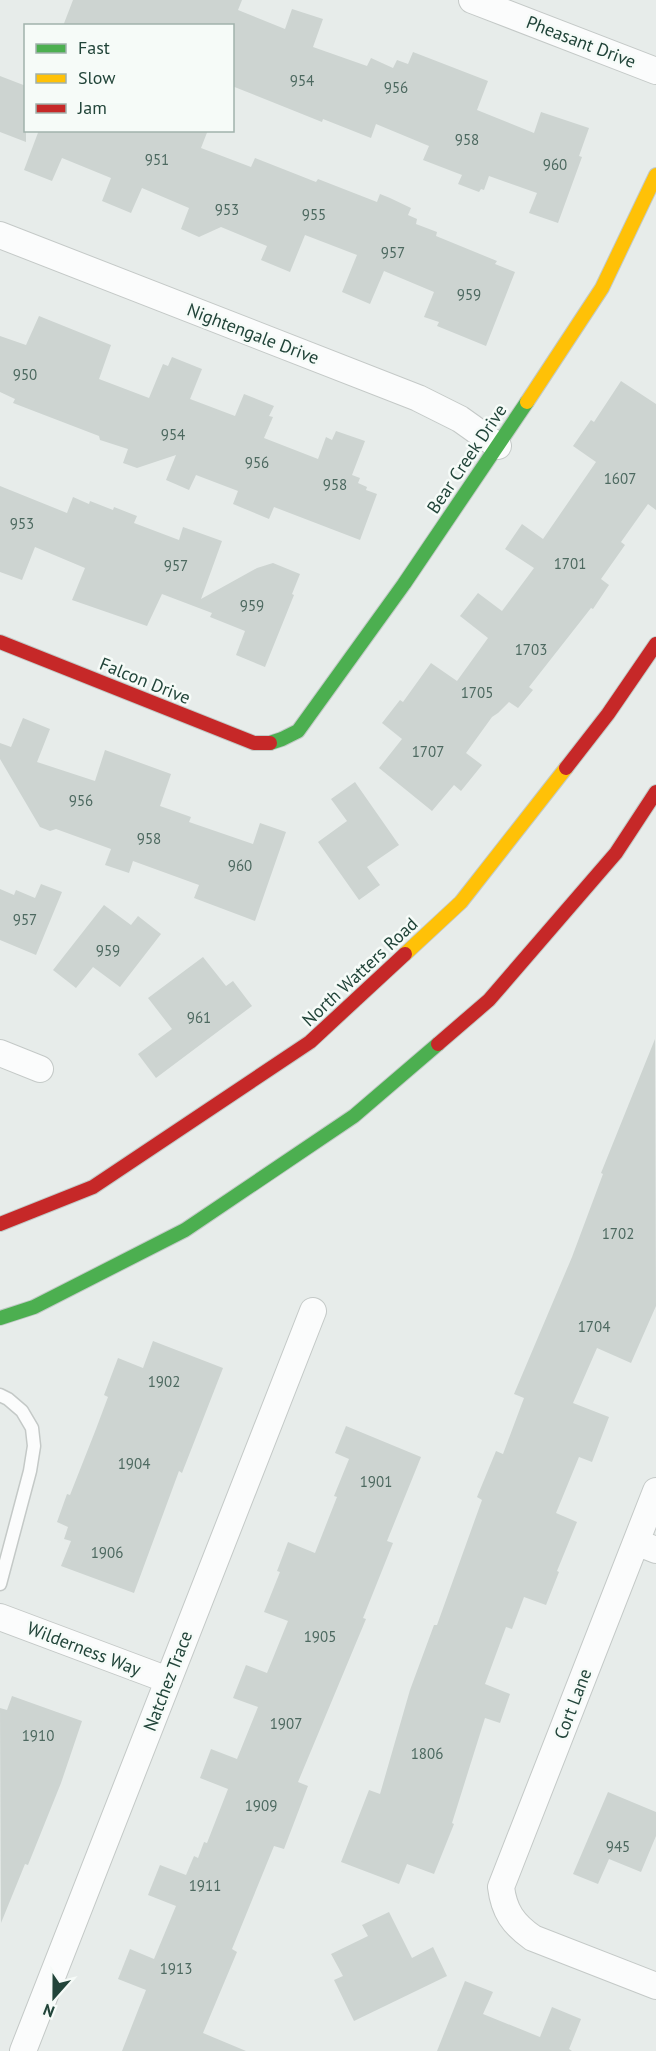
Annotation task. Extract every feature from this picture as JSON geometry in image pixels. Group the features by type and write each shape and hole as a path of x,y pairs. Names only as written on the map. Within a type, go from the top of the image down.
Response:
{"main road":[{"name":"Bear Creek Drive","path":"278,742 292,735 303,724 404,584 498,446 602,288 656,175"},
{"name":"Falcon Drive","path":"0,642 254,743 278,742"},
{"name":"North Watters Road","path":"0,1224 93,1187 310,1042 461,902 609,714 656,644"},
{"path":"0,1318 34,1307 185,1230 354,1116 489,1000 616,853 656,792"}],"street":[{"name":"Pheasant Drive","path":"472,0 656,71"},
{"name":"Nightengale Drive","path":"0,235 418,398 460,419 498,446"},
{"path":"0,1053 40,1069"},
{"name":"Natchez Trace","path":"23,2051 313,1311"},
{"name":"Cort Lane","path":"656,1491 646,1546 501,1887 503,1903 510,1917 520,1929 533,1938 656,1986"},
{"name":"Wilderness Way","path":"0,1617 168,1680"}],"lane":[{"path":"0,1395 22,1411 32,1428 34,1446 30,1471 0,1584"}],"building":[{"path":"73,0 242,0 238,10 285,29 292,9 323,19 313,47 367,66 371,58 393,68 397,60 408,64 413,52 488,81 477,110 534,133 541,112 589,128 579,156 582,157 558,223 529,213 537,193 489,176 484,190 481,189 479,192 458,184 462,175 423,160 429,146 376,124 371,138 323,119 322,122 234,87 234,24 64,24"},
{"path":"0,76 24,85 26,142 0,132"},
{"path":"38,132 207,132 201,148 251,167 255,158 316,182 318,179 377,202 380,194 411,208 408,215 417,219 416,224 437,232 436,236 497,261 495,264 515,272 486,346 437,326 439,322 424,317 434,292 384,271 370,304 342,292 357,255 305,235 290,272 261,260 267,246 221,227 199,237 181,229 189,208 142,188 131,213 102,201 111,178 62,158 52,181 24,170"},
{"path":"39,316 111,345 99,379 149,398 163,364 168,366 172,357 202,369 190,399 235,416 244,394 274,406 269,416 273,417 264,438 318,459 326,437 332,440 336,431 365,441 352,475 360,478 358,483 367,487 366,490 377,494 360,540 274,507 269,519 233,504 238,491 196,475 189,490 166,480 176,455 137,468 123,463 128,449 100,440 99,436 13,403 15,399 0,392 0,336 26,345"},
{"path":"621,381 656,404 656,510 648,504 621,542 625,545 601,579 609,585 593,609 591,608 529,687 533,690 518,708 509,702 492,717 466,753 482,765 461,791 454,785 432,811 379,768 402,739 382,723 400,700 403,702 431,663 457,681 488,638 460,616 478,593 502,611 534,568 505,549 522,524 543,539 596,462 573,446 591,420 594,422"},
{"path":"0,486 67,513 73,497 89,504 90,501 113,510 114,507 137,516 134,523 179,540 183,527 222,541 201,599 257,568 273,563 300,574 265,667 236,655 245,631 210,617 212,613 162,594 147,626 72,600 85,568 35,547 22,580 0,572"},
{"path":"23,718 50,729 37,762 95,781 105,750 171,774 160,806 191,817 189,822 253,844 260,823 286,832 255,921 194,898 199,885 133,861 129,873 105,865 111,849 56,829 50,831 40,827 0,759 0,743 11,747"},
{"path":"355,782 399,845 367,867 380,885 359,900 318,842 347,821 331,799"},
{"path":"41,884 62,892 36,955 0,940 0,889 14,895 16,890 35,898"},
{"path":"104,905 131,925 138,916 161,934 120,987 93,967 76,988 53,970"},
{"path":"203,957 226,986 233,981 252,1006 156,1078 138,1054 172,1029 148,998"},
{"path":"655,1039 656,1306 631,1363 597,1348 573,1403 609,1417 592,1462 579,1457 556,1513 577,1522 557,1571 559,1572 546,1605 524,1597 512,1629 506,1627 485,1684 510,1694 500,1723 485,1718 452,1823 454,1824 434,1874 407,1864 399,1884 341,1862 369,1790 380,1794 410,1690 434,1625 437,1625 482,1500 477,1497 496,1451 503,1454 524,1398 514,1394 572,1257 603,1174 601,1173"},
{"path":"153,1341 223,1368 182,1473 179,1471 134,1593 61,1566 71,1541 64,1539 68,1527 57,1522 67,1494 70,1495 108,1397 104,1395 118,1358 143,1368"},
{"path":"346,1426 421,1457 387,1541 393,1543 363,1618 366,1619 298,1782 308,1786 284,1849 274,1846 232,1949 237,1952 203,2033 246,2051 122,2051 146,1990 118,1979 130,1949 154,1959 176,1906 148,1895 160,1865 186,1875 194,1856 198,1858 204,1842 207,1843 228,1789 200,1778 211,1749 237,1759 258,1707 233,1698 246,1665 267,1673 288,1621 264,1612 280,1572 277,1571 288,1542 315,1553 349,1459 335,1453"},
{"path":"12,1696 82,1721 61,1783 28,1865 25,1864 1,1923 0,1708 7,1710"},
{"path":"608,1792 656,1812 656,1836 641,1872 609,1859 598,1884 573,1874"},
{"path":"389,1912 412,1958 433,1947 447,1976 354,2021 334,1980 343,1976 331,1954 368,1936 362,1925"},
{"path":"465,1981 493,1992 483,2014 540,2037 552,2007 581,2019 569,2049 572,2051 437,2051"}],"traffic: fast":[{"path":"270,743 298,731 404,584 527,402"},
{"path":"0,1318 34,1307 185,1230 354,1116 438,1044"}],"traffic: slow":[{"path":"527,402 602,288 656,175"},
{"path":"405,954 461,902 566,768"}],"traffic: jam":[{"path":"0,642 254,743 270,743"},
{"path":"566,768 608,714 656,644"},
{"path":"438,1044 489,1000 616,853 656,792"},
{"path":"0,1224 93,1187 310,1042 405,954"}]}
